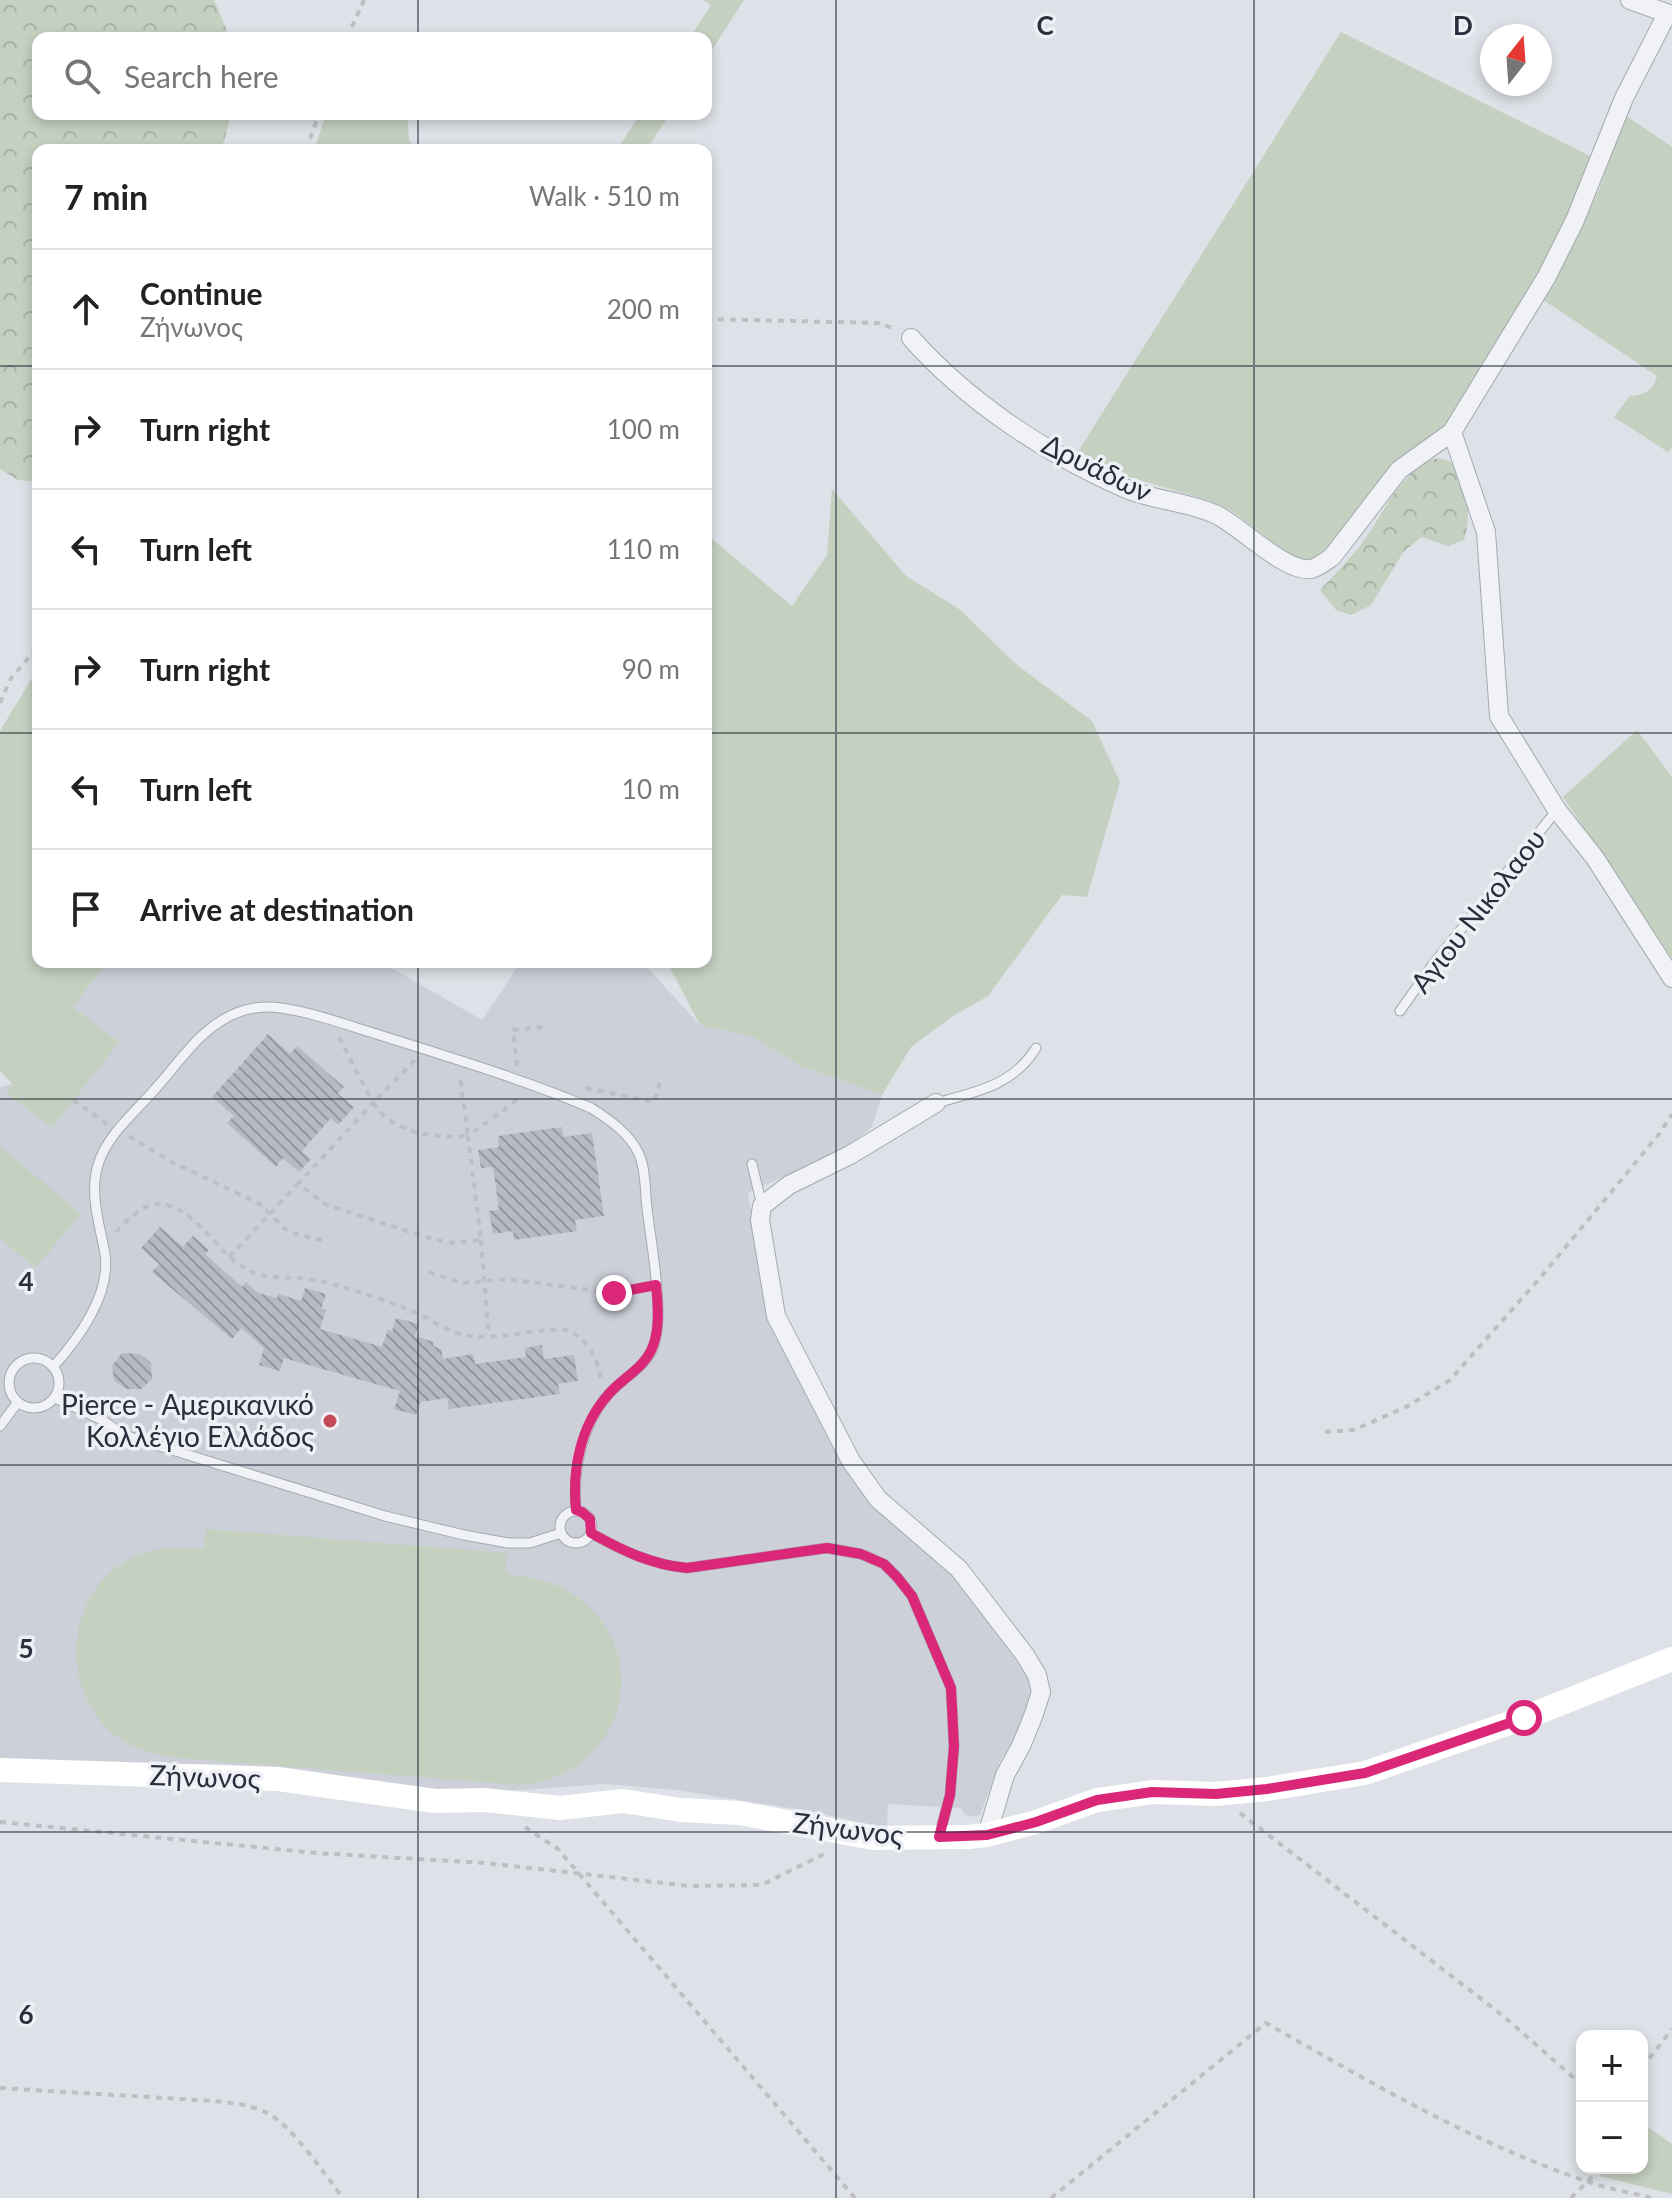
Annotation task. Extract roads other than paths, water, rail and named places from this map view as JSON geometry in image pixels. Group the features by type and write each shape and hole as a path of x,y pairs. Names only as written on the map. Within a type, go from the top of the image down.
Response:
{"street":[{"path":"1630,0 1670,14 1624,98 1575,220 1546,278 1452,432 1486,532 1499,716 1557,810 1595,858 1672,978"},
{"name":"Δρυάδων","path":"911,338 940,371 967,393 1068,459 1123,487 1218,516 1275,554 1307,569 1332,557 1399,470 1452,432"},
{"path":"936,1103 850,1155 789,1185 762,1206 760,1220 776,1316 851,1461 878,1499 959,1569 1037,1675 1041,1692 1021,1746 1005,1775 987,1835"},
{"name":"Ζήνωνος","path":"0,1770 278,1779 435,1801 484,1800 560,1808 623,1801 681,1810 739,1813 873,1838 987,1835 1036,1822 1097,1800 1152,1792 1216,1794 1267,1789 1365,1773 1511,1723 1672,1659"}],"lane":[{"name":"Αγιου Νικολαου","path":"1400,1011 1434,963 1557,810"},
{"path":"53,1367 72,1346 103,1284 105,1259 94,1197 98,1163 110,1139 205,1031 231,1015 271,1007 331,1021 425,1049 591,1108 614,1123 639,1155 656,1285 658,1313 653,1347 643,1363 607,1395 590,1420 579,1455 574,1486 576,1510"},
{"path":"936,1103 992,1087 1012,1076 1036,1048"},
{"path":"752,1164 762,1206"},
{"path":"39,1358 53,1367 60,1382 55,1398 42,1408 25,1407 18,1402 12,1396 9,1380 16,1365 39,1358"},
{"path":"55,1398 102,1420 124,1435 385,1516 508,1543 530,1543 561,1533"},
{"path":"0,1426 18,1402"},
{"path":"576,1510 590,1519 591,1533 587,1539 576,1543 565,1539 561,1533 561,1520 576,1510"},
{"path":"591,1533 611,1545 666,1566 687,1568 827,1548 861,1554 884,1564 912,1596 951,1688 954,1746 950,1795 939,1837"}],"place":[{"name":"Pierce - Αμερικανικό Κολλέγιο Ελλάδος","path":"330,1421"}]}
